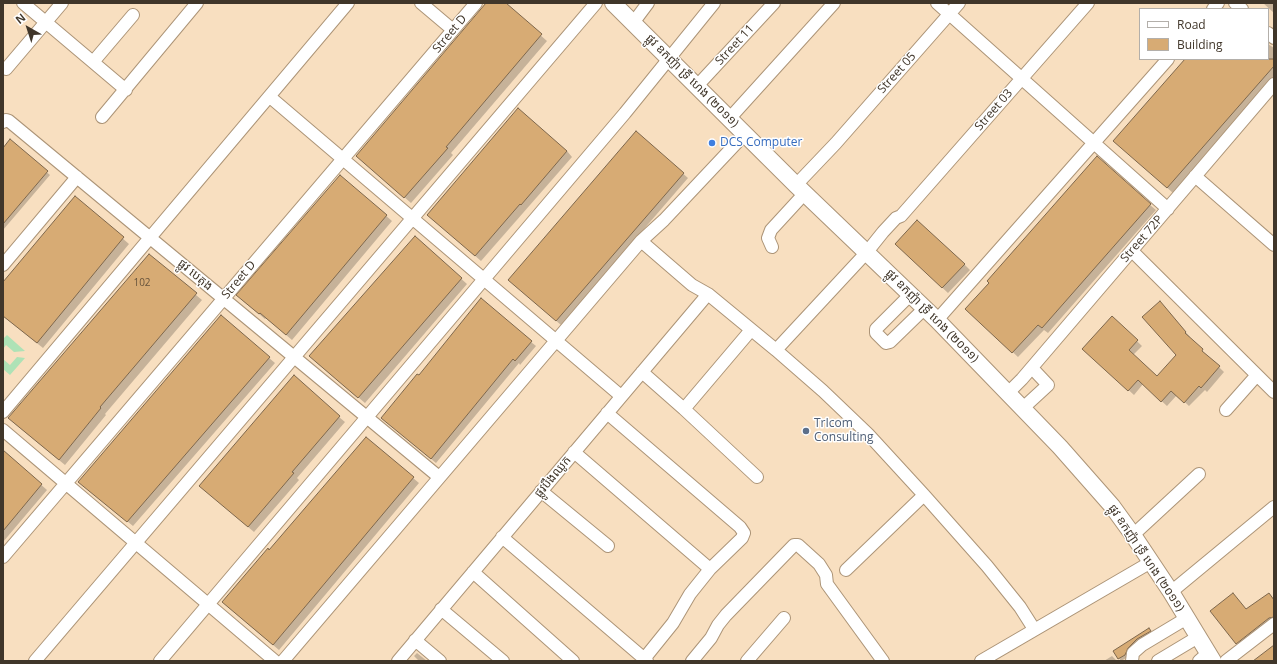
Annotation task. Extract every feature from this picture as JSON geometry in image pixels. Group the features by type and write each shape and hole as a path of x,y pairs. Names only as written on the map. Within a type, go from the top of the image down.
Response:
{"main road":[{"name":"ផ្លូវ ឧកញ៉ា ទ្រី ហេង (២០១១)","path":"613,3 801,189 911,294 1060,447 1112,506 1133,535 1187,618 1198,637 1207,658"}],"street":[{"path":"23,3 126,90"},
{"path":"6,69 62,3"},
{"path":"102,117 197,3"},
{"path":"3,412 348,3"},
{"path":"421,3 452,30"},
{"name":"Street D","path":"3,557 476,3"},
{"path":"35,661 596,3"},
{"path":"633,23 648,3"},
{"path":"160,661 625,113 714,3"},
{"name":"Street 11","path":"697,86 774,3"},
{"path":"730,118 834,3"},
{"path":"937,3 1168,209"},
{"name":"Street 05","path":"772,247 768,238 771,230 836,142 959,3"},
{"name":"Street 03","path":"776,350 868,252 888,236 900,222 901,216 1088,3"},
{"path":"93,62 133,15"},
{"path":"937,320 1167,60"},
{"name":"Street 72P","path":"1008,392 1032,368 1274,84"},
{"path":"270,97 621,396"},
{"name":"ផ្លូវ បេតុង","path":"5,121 77,177 439,477"},
{"path":"283,661 640,241 664,220 745,134"},
{"path":"1195,176 1274,246"},
{"path":"3,265 77,177"},
{"path":"640,241 692,285 708,294 776,350 823,391 862,428 987,566 1020,607 1034,629"},
{"path":"1132,251 1274,392"},
{"name":"ផ្លូវបឹងឈូក","path":"405,659 415,640 708,294"},
{"path":"911,294 876,329 876,333 888,343 925,308"},
{"path":"897,308 911,322"},
{"path":"684,409 751,330"},
{"path":"1023,408 1048,385 1032,368"},
{"path":"642,372 757,477"},
{"path":"1226,410 1257,375"},
{"path":"502,537 646,660 673,623 690,594 710,569 742,538 744,533 740,527 607,413"},
{"path":"3,430 275,661"},
{"path":"574,452 710,569"},
{"path":"1133,535 1199,474"},
{"path":"541,491 608,546"},
{"path":"846,570 924,495"},
{"path":"1171,592 1274,506"},
{"path":"692,661 711,638 726,614 794,545 798,545 819,564 826,575 827,584 883,661"},
{"path":"981,661 1151,562"},
{"path":"473,572 574,661"},
{"path":"441,610 503,661"},
{"path":"747,661 784,618"},
{"path":"1132,661 1134,653 1142,645 1187,618"},
{"path":"1226,661 1274,624"},
{"path":"1158,661 1198,637"},
{"path":"415,640 440,661"}],"green space":[{"path":"7,335 25,351 14,352 6,345 3,349 3,339"},
{"path":"17,357 25,358 10,375 3,369 3,359 10,365"}],"building":[{"path":"486,3 506,3 542,34 446,147 448,148 404,198 356,156"},
{"path":"1274,59 1274,66 1167,188 1113,141 1184,60"},
{"path":"518,108 567,151 475,256 427,215"},
{"path":"636,131 684,173 556,321 508,280"},
{"path":"10,139 48,171 3,224 3,148"},
{"path":"1097,156 1151,204 1042,328 1038,325 1012,353 965,309 989,283 987,281"},
{"path":"340,175 387,215 286,335 236,295"},
{"path":"75,196 124,237 37,343 3,316 3,282"},
{"path":"917,220 965,264 942,288 895,244"},
{"path":"415,236 462,278 358,398 309,356"},
{"path":"149,254 197,293 100,407 101,408 59,460 8,418"},
{"path":"481,298 532,341 515,361 513,359 431,459 381,418 417,374 419,375"},
{"path":"1160,301 1186,332 1185,333 1203,349 1202,351 1220,366 1201,388 1199,386 1184,403 1171,391 1161,402 1138,380 1128,391 1082,349 1112,316 1138,340 1129,350 1157,376 1176,355 1142,317"},
{"path":"221,315 270,357 127,522 78,482"},
{"path":"294,375 340,416 292,472 294,473 248,527 199,486"},
{"path":"366,437 414,477 273,645 222,602 268,548 269,550"},
{"path":"3,450 42,484 3,531"},
{"path":"1233,593 1246,609 1269,593 1274,600 1274,617 1269,618 1236,644 1210,611"},
{"path":"1149,628 1151,631 1137,639 1128,648 1125,655 1118,659 1113,651"},
{"path":"1274,645 1274,661 1253,661"}],"place":[{"name":"DCS Computer","path":"712,143"},
{"name":"TrIcom Consulting","path":"806,431"}]}
